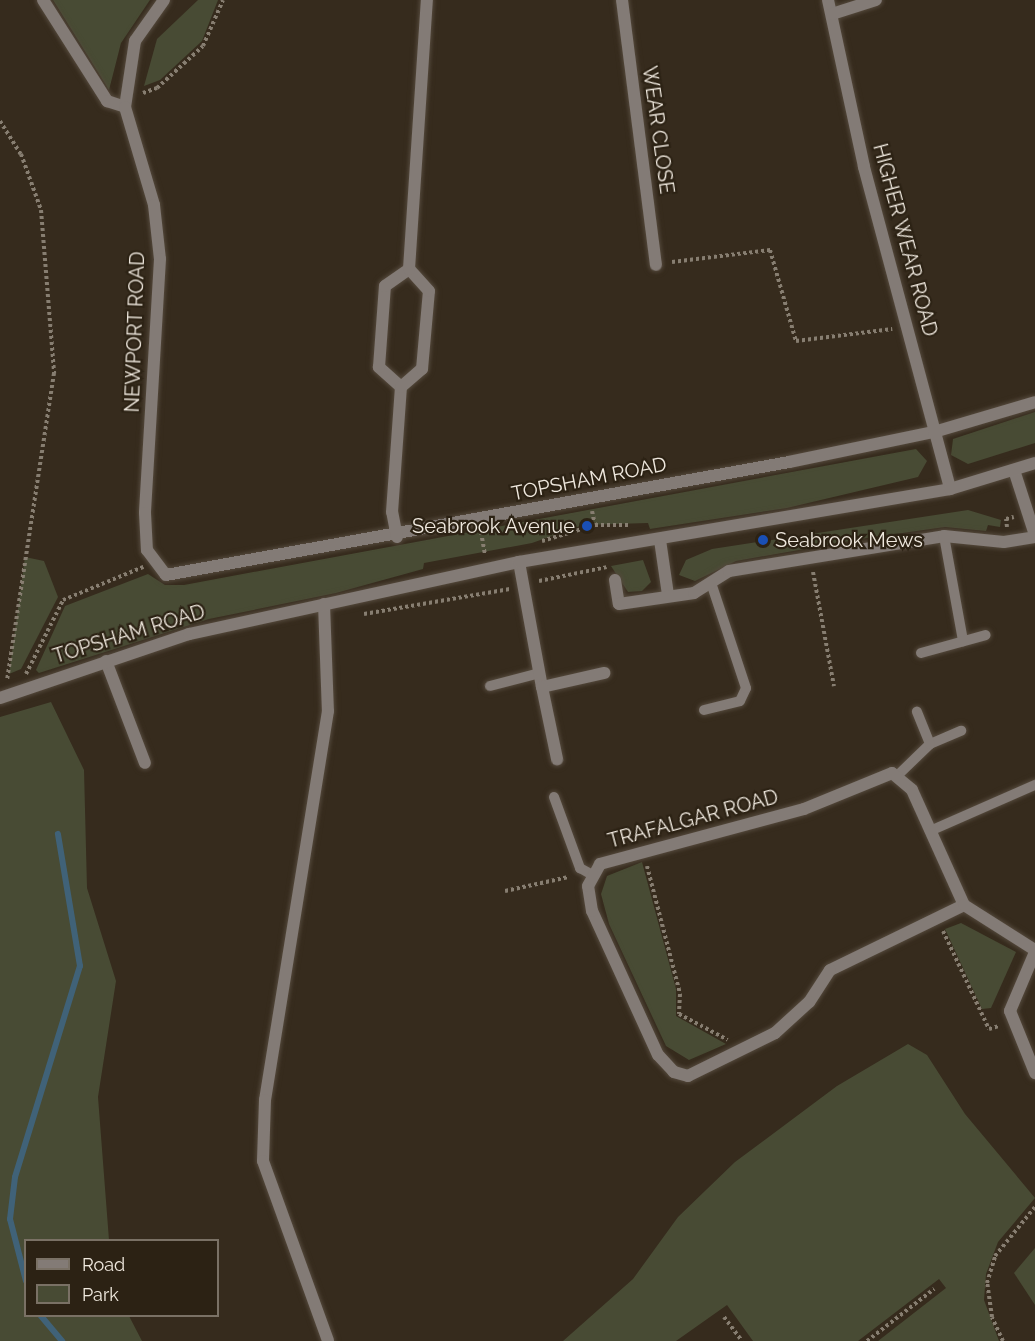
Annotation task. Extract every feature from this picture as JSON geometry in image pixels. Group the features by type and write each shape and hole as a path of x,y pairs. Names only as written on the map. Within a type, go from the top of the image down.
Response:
{"street":[{"path":"43,0 107,101 125,103"},
{"name":"NEWPORT ROAD","path":"152,564 146,513 160,259 154,205 125,103 135,41 164,0"},
{"path":"397,537 392,512 401,387 422,369 429,291 409,269 427,0"},
{"name":"WEAR CLOSE","path":"622,0 656,265"},
{"name":"HIGHER WEAR ROAD","path":"828,0 864,167 909,328 950,489"},
{"path":"832,14 876,0"},
{"path":"401,387 379,367 385,286 409,269"},
{"name":"TOPSHAM ROAD","path":"152,564 176,577 397,537 934,432 1035,402"},
{"name":"TOPSHAM ROAD","path":"0,698 189,634 519,562 660,540 950,489 1035,463"},
{"path":"615,580 619,604 694,593 729,571 944,536 1004,542 1035,536 1014,470"},
{"path":"660,540 668,595"},
{"path":"519,562 537,642 536,674 542,687 557,759"},
{"path":"324,604 328,711 265,1100 263,1161 328,1341"},
{"path":"106,661 145,763"},
{"path":"542,687 604,673"},
{"path":"899,774 930,831 964,905 1035,951 1013,998 1012,1023 1035,1073"},
{"name":"TRAFALGAR ROAD","path":"589,880 600,864 804,809 883,775 899,774"},
{"path":"589,880 592,911 658,1055 675,1072 688,1076 734,1051 775,1033 798,1014 830,970 964,905"}],"lane":[{"path":"944,536 963,641"},
{"path":"704,710 740,701 746,688 711,583"},
{"path":"921,652 986,635"},
{"path":"490,686 536,674"},
{"path":"917,711 930,744"},
{"path":"899,774 930,744 961,731"},
{"path":"930,831 1035,785"},
{"path":"554,797 580,868 589,880"}],"path":[{"path":"125,103 158,88 197,53 218,21 223,0"},
{"path":"0,121 21,154 41,210 54,374 7,681"},
{"path":"656,265 770,250 796,341 909,328"},
{"path":"479,520 485,554"},
{"path":"810,559 834,686"},
{"path":"32,662 63,600 152,564"},
{"path":"643,851 680,994 679,1014 728,1040 734,1051"},
{"path":"505,891 562,875 589,880"},
{"path":"938,919 989,1029 1012,1023"},
{"path":"1003,1341 992,1317 987,1283 995,1257 1035,1207"},
{"path":"867,1341 934,1289"},
{"path":"724,1317 742,1341"}],"green space":[{"path":"53,0 150,0 121,43 109,90"},
{"path":"198,0 218,0 202,41 160,80 144,86 157,39"},
{"path":"1035,412 1035,443 968,464 951,455 953,439"},
{"path":"916,449 927,461 918,477 787,508 650,529 648,523 583,525 532,543 424,563 423,569 336,593 209,619 39,673 36,670 65,606 148,574 165,585 184,585"},
{"path":"968,510 1001,520 1000,527 988,525 986,531 945,527 867,538 736,561 695,581 679,575 686,560 712,549"},
{"path":"25,557 44,561 58,597 21,669 9,674"},
{"path":"643,560 651,582 642,591 628,592 611,566"},
{"path":"51,702 84,770 87,888 116,981 98,1097 109,1239 24,1239 24,1317 130,1317 142,1341 0,1341 0,717"},
{"path":"642,862 676,989 676,1016 726,1044 689,1060 666,1046 609,924 601,894 607,876"},
{"path":"961,923 1016,952 991,1008 982,1009 945,929"},
{"path":"908,1044 927,1055 965,1114 1035,1198 998,1242 986,1274 984,1300 999,1341 878,1341 946,1288 939,1279 858,1341 753,1341 727,1305 676,1341 563,1341 633,1279 678,1217 735,1162 837,1086"},
{"path":"1035,1248 1035,1305 1014,1273"}],"waterway":[{"path":"24,1273 10,1219 15,1177 80,966 58,834"},
{"path":"42,1317 62,1341"}],"place":[{"name":"Seabrook Avenue","path":"587,526"},
{"name":"Seabrook Mews","path":"763,540"}]}
